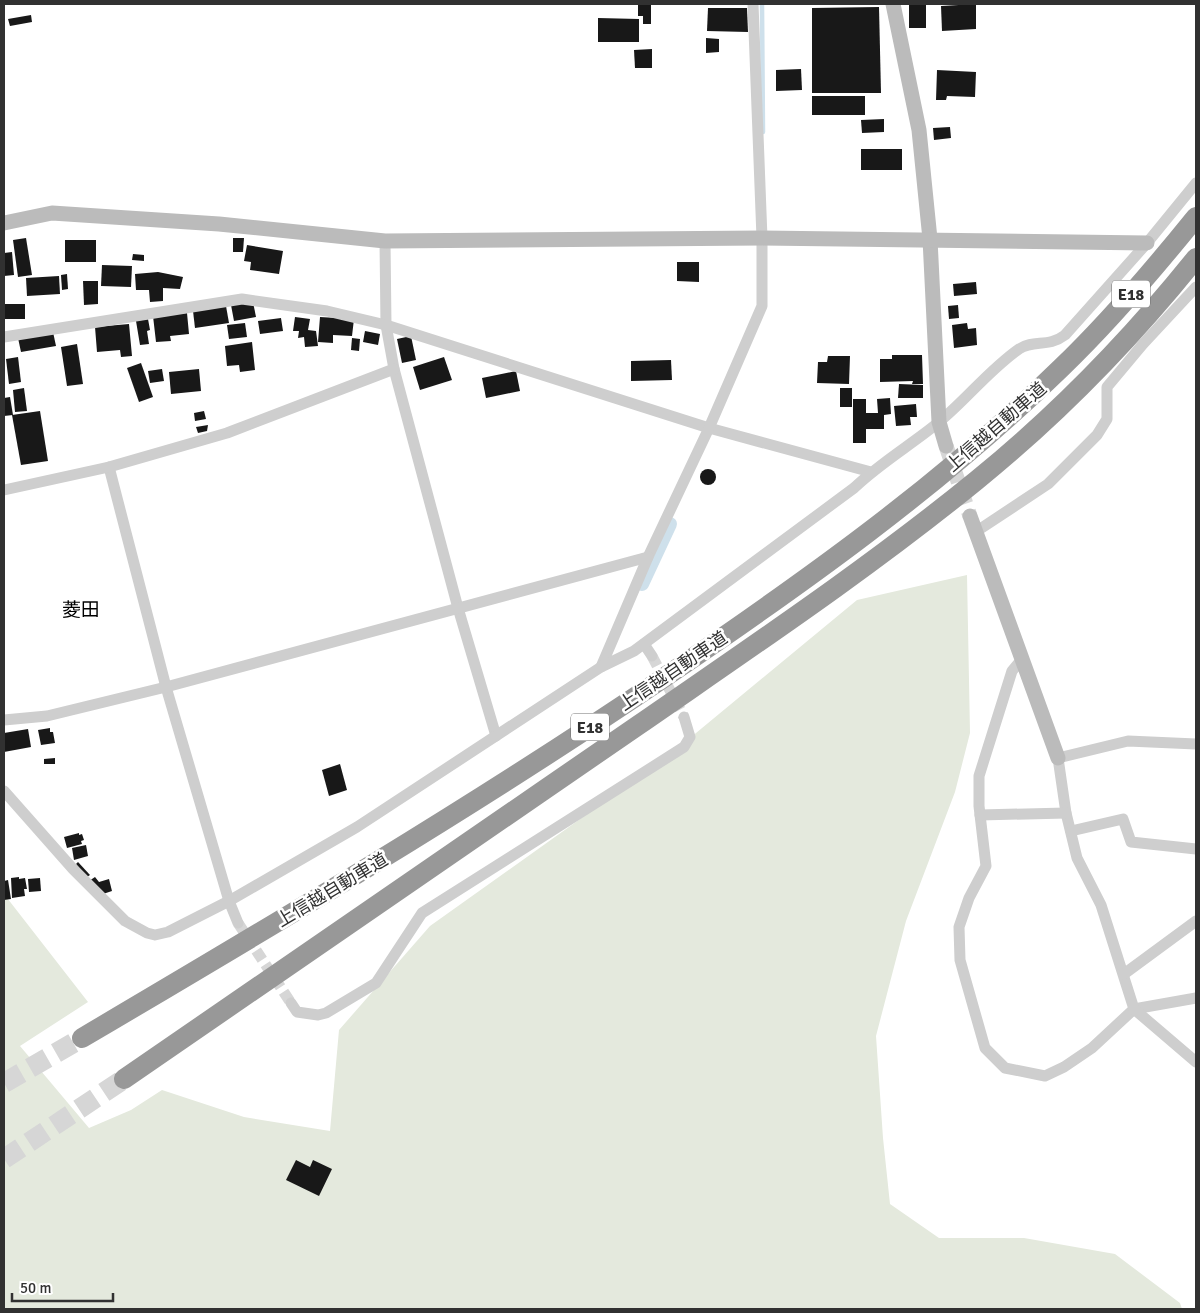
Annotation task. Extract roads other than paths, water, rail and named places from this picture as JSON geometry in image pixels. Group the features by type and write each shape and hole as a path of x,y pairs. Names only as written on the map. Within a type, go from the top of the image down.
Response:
{"highway":[{"name":"上信越自動車道","path":"82,1038 308,905 445,821 715,643 817,571 963,457 1063,367 1156,266 1196,217"},
{"name":"上信越自動車道","path":"124,1079 831,591 978,479 1084,382 1156,305 1196,258"}],"street":[{"path":"601,667 648,557 709,428 762,306 762,238 753,4"},
{"path":"893,4 919,130 930,239 939,422 946,446"},
{"path":"4,791 73,869 125,921 139,931 155,935 168,932 229,901 357,827 601,667 644,644 854,488 871,472 939,422 1021,348 1030,345 1055,343 1065,335 1147,243 1196,183"},
{"path":"4,223 52,213 218,224 385,241 762,238 1147,243"},
{"path":"385,241 386,325 394,368 458,608 496,736"},
{"path":"976,531 1048,484 1097,435 1107,419 1107,387 1143,344 1196,287"},
{"path":"4,337 242,299 327,311 386,325 709,428 871,472"},
{"path":"4,490 109,467 228,433 394,368"},
{"path":"109,467 166,687 229,901 238,923"},
{"path":"970,516 1058,758 1066,813 1077,858 1101,905 1134,1009 1196,1062"},
{"path":"4,720 47,716 166,687 648,557"},
{"path":"644,644 652,656"},
{"path":"1022,659 1012,671 979,776 980,815 986,866 970,898 959,927 960,960 985,1048 1006,1068 1045,1076 1064,1067 1092,1048 1134,1009 1196,998"},
{"path":"291,1003 297,1012 318,1015 326,1013 376,982 422,913 684,747 690,736 684,717"},
{"path":"1058,758 1128,741 1196,744"},
{"path":"980,815 1066,813"},
{"path":"1071,831 1124,820 1131,842 1196,849"},
{"path":"1124,974 1196,921"}],"waterway":[{"path":"762,4 763,132"},
{"path":"642,584 670,524"}],"tunnel":[{"path":"946,446 970,516"},
{"path":"652,656 684,717"},
{"path":"238,923 291,1003"},
{"path":"4,1083 82,1038"},
{"path":"4,1159 124,1079"}],"district":[{"name":"菱田","path":"81,609"}]}
